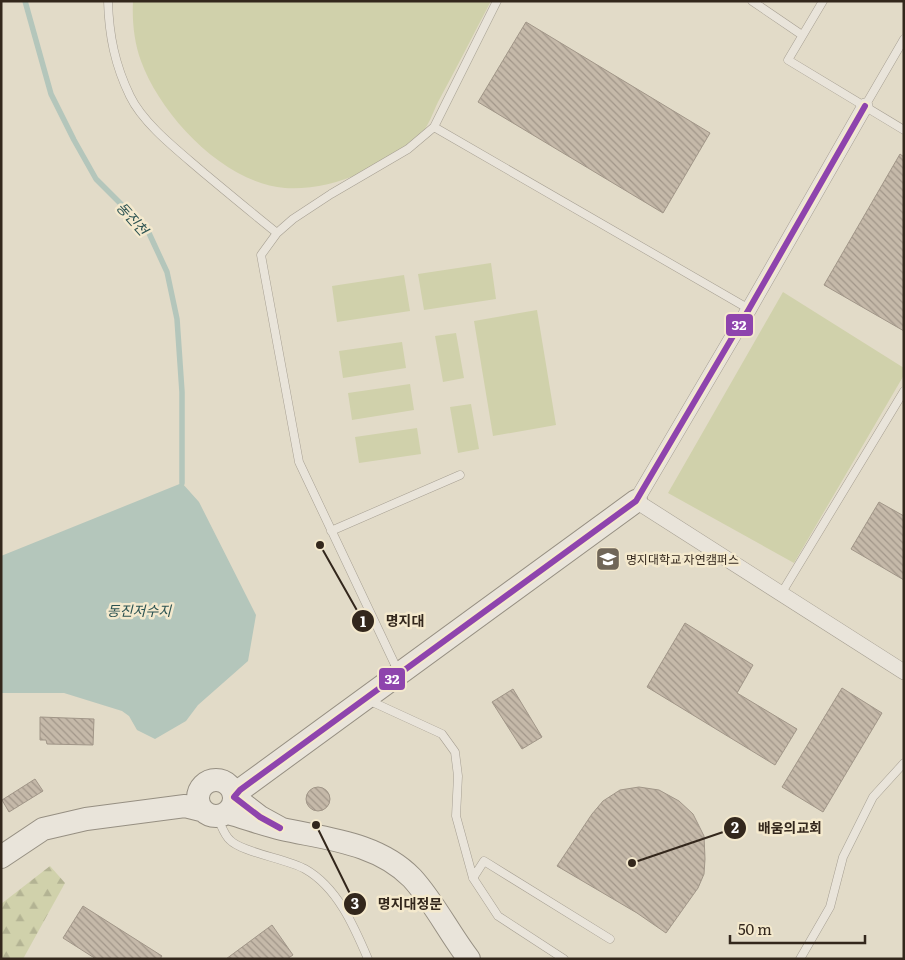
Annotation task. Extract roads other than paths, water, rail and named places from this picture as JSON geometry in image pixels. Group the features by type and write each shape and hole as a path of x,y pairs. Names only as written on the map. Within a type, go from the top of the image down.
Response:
{"main road":[{"path":"1,857 44,829 86,819 217,801 364,698 636,502"},
{"path":"217,801 260,817 280,828 350,843 392,863 411,877 426,895 453,938 469,959"}],"street":[{"path":"865,106 636,502 904,672"}],"lane":[{"path":"108,1 109,27 114,58 131,98 153,127 171,144 277,233"},
{"path":"399,673 299,462 261,255 277,233 293,220 331,194 408,149 434,127 497,1"},
{"path":"752,1 802,35"},
{"path":"823,1 788,60 904,130"},
{"path":"865,106 904,39"},
{"path":"434,127 749,309"},
{"path":"781,594 904,391"},
{"path":"331,531 460,475"},
{"path":"364,698 442,734 456,752 458,776 456,816 473,878 498,916 564,959"},
{"path":"800,959 830,907 843,857 872,798 904,763"},
{"path":"217,801 230,841 245,849 272,856 305,869 326,886 341,905 356,931 368,959"},
{"path":"473,878 484,861 610,939"}],"water":[{"name":"동진저수지","path":"182,483 199,502 256,615 248,661 198,705 186,721 155,739 137,730 129,716 122,711 64,693 1,693 1,556"}],"waterway":[{"name":"동진천","path":"25,1 51,94 74,140 96,179 148,231 167,272 177,319 182,392 182,483"}],"place":[{"name":"명지대","path":"320,545"},
{"name":"명지대학교 자연캠퍼스","path":"608,559"},
{"name":"명지대정문","path":"316,825"},
{"name":"배움의교회","path":"632,863"}]}
